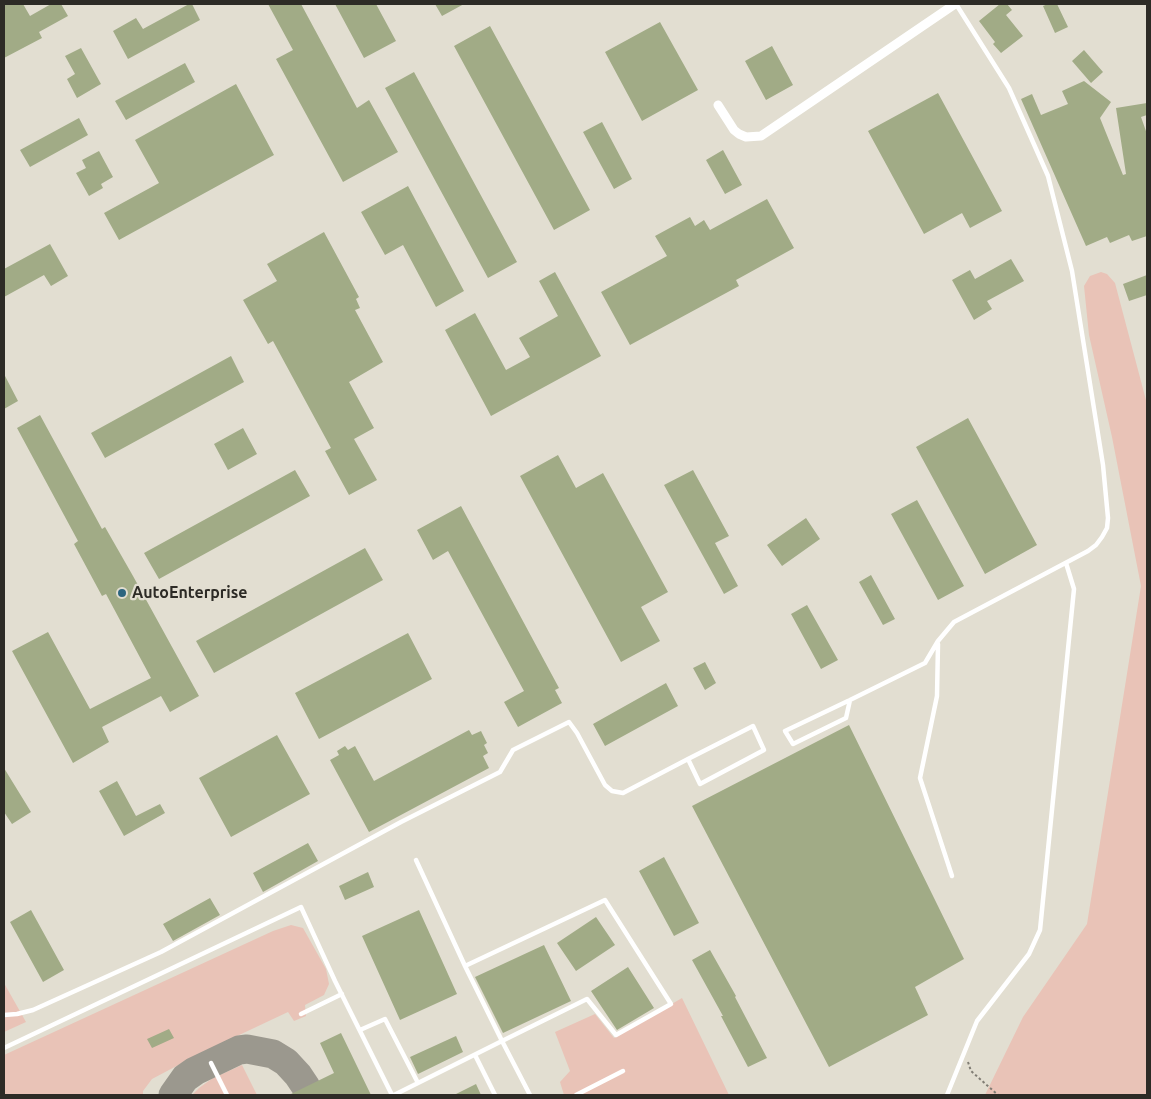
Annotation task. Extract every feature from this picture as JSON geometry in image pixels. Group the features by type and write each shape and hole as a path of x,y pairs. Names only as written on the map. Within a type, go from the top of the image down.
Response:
{"street":[{"path":"718,105 734,130 739,134 746,137 761,136 956,4"}],"lane":[{"path":"850,700 846,718 793,744 785,732 850,700 926,663 938,641 954,622 1066,564 1096,545 1107,528 1108,518 1103,465 1072,271 1048,176 1009,88 956,4"},
{"path":"947,1095 977,1021 1029,954 1040,930 1074,589 1066,564"},
{"path":"938,641 937,696 920,778 952,876"},
{"path":"4,1015 33,1010 161,952 401,822 500,772 513,750 569,722 605,785 612,791 623,792 688,759 753,726 764,750 700,784 688,759"},
{"path":"416,860 465,966 530,1095"},
{"path":"4,1048 301,907 393,1095 587,999 616,1035 671,1004 605,900 465,966"},
{"path":"301,1014 342,994"},
{"path":"360,1030 385,1019 418,1083"},
{"path":"475,1055 496,1095"},
{"path":"212,1063 227,1095"},
{"path":"576,1095 623,1070"}],"path":[{"path":"965,1050 971,1070 998,1095"}],"shaded area":[{"path":"1101,272 1107,274 1115,283 1147,404 1147,1095 985,1095 1023,1017 1087,924 1141,586 1112,437 1089,335 1084,286 1090,276"},
{"path":"291,925 303,928 326,969 329,984 324,995 305,1005 306,1016 294,1021 288,1012 201,1053 152,1079 143,1091 143,1095 4,1095 4,1055 273,931"},
{"path":"4,983 26,1022 4,1032"},
{"path":"682,998 729,1095 564,1095 560,1082 570,1071 555,1032 595,1014 614,1038"},
{"path":"242,1065 257,1095 192,1095 213,1078"}],"building":[{"path":"4,4 23,4 30,16 51,4 61,4 68,16 39,32 42,38 4,58"},
{"path":"192,4 200,20 128,59 113,31 136,18 143,29"},
{"path":"268,4 301,4 357,108 369,100 398,152 343,182 276,59 293,50"},
{"path":"335,4 376,4 396,41 364,58"},
{"path":"435,4 464,4 442,16"},
{"path":"1000,4 1007,4 1012,10 1006,15 1023,36 1001,53 979,21"},
{"path":"1057,4 1068,27 1055,33 1043,6"},
{"path":"660,22 698,90 642,121 605,52"},
{"path":"490,26 590,210 554,230 454,46"},
{"path":"772,46 793,85 766,100 745,61"},
{"path":"81,48 101,84 77,98 67,79 75,74 65,56"},
{"path":"1084,50 1103,72 1091,83 1072,61"},
{"path":"185,63 195,82 126,120 115,101"},
{"path":"414,72 517,262 488,278 385,88"},
{"path":"1084,81 1111,102 1100,118 1123,175 1126,174 1116,108 1147,103 1147,115 1141,117 1147,134 1147,236 1132,241 1129,235 1110,243 1107,237 1086,246 1021,99 1032,94 1041,115 1068,104 1062,91"},
{"path":"236,84 274,155 119,240 104,213 159,183 135,140"},
{"path":"938,93 1002,211 970,228 962,213 924,234 868,131"},
{"path":"79,118 88,135 30,167 20,150"},
{"path":"602,122 632,179 614,189 583,132"},
{"path":"723,150 742,185 725,194 706,160"},
{"path":"99,151 113,177 101,184 103,188 89,196 76,173 86,168 82,160"},
{"path":"408,186 464,291 436,307 403,245 385,255 361,212"},
{"path":"767,199 794,248 736,280 739,286 630,345 601,292 667,256 655,236 690,217 695,226 704,220 710,230"},
{"path":"324,232 359,297 356,299 360,308 355,310 383,362 349,382 374,428 354,439 377,480 349,495 325,451 331,448 273,341 268,344 243,300 277,281 267,264"},
{"path":"50,244 68,276 51,286 44,275 4,297 4,269"},
{"path":"1011,259 1024,281 987,301 992,309 974,320 952,280 970,270 975,279"},
{"path":"555,272 601,356 491,416 445,330 475,313 506,370 530,357 519,338 558,316 539,281"},
{"path":"1147,275 1147,295 1129,301 1123,284"},
{"path":"231,356 244,382 105,458 91,433"},
{"path":"4,374 18,401 4,409"},
{"path":"40,415 102,529 105,527 199,696 170,712 161,696 102,727 109,742 73,763 12,651 48,632 90,709 151,678 106,594 102,596 74,544 78,541 17,428"},
{"path":"968,418 1037,545 985,574 916,447"},
{"path":"243,428 257,454 228,470 214,444"},
{"path":"558,455 576,488 603,473 668,592 641,607 660,641 621,662 520,476"},
{"path":"295,470 310,496 159,579 144,553"},
{"path":"693,470 729,536 715,543 738,586 724,594 664,485"},
{"path":"917,500 964,586 938,600 891,514"},
{"path":"461,506 559,688 555,690 562,703 518,727 504,702 524,691 448,551 433,560 417,530"},
{"path":"806,518 820,539 782,566 767,545"},
{"path":"365,548 383,580 214,673 196,641"},
{"path":"871,575 895,619 883,625 859,582"},
{"path":"807,605 838,660 821,669 791,614"},
{"path":"408,633 432,679 319,739 295,693"},
{"path":"705,662 716,683 705,690 693,668"},
{"path":"666,683 678,706 605,746 593,724"},
{"path":"849,725 964,959 915,987 928,1015 829,1067 692,806"},
{"path":"469,730 472,735 481,731 487,743 484,745 488,753 483,756 489,768 369,832 330,760 339,755 337,751 345,746 348,750 355,746 374,781"},
{"path":"277,735 310,794 231,837 199,778"},
{"path":"4,768 31,812 12,824 4,812"},
{"path":"117,781 136,816 160,804 165,813 124,836 99,791"},
{"path":"308,843 318,861 263,892 253,873"},
{"path":"664,857 699,923 674,936 639,871"},
{"path":"368,872 374,887 345,900 339,886"},
{"path":"210,898 220,915 173,941 163,924"},
{"path":"31,910 64,970 43,982 10,922"},
{"path":"419,910 457,994 400,1020 362,936"},
{"path":"596,917 615,945 576,971 557,943"},
{"path":"544,945 571,1001 503,1033 475,977"},
{"path":"710,950 736,996 767,1058 748,1067 692,960"},
{"path":"628,967 654,1008 617,1030 591,991"},
{"path":"169,1029 174,1038 152,1048 147,1039"},
{"path":"341,1033 371,1095 289,1095 334,1073 320,1043"},
{"path":"456,1036 463,1052 418,1074 410,1057"},
{"path":"476,1084 481,1095 454,1095"}],"taxiway":[{"path":"173,1095 185,1078 195,1071 239,1050 247,1049 273,1054 286,1062 306,1087"}],"place":[{"name":"AutoEnterprise","path":"122,593"}]}
